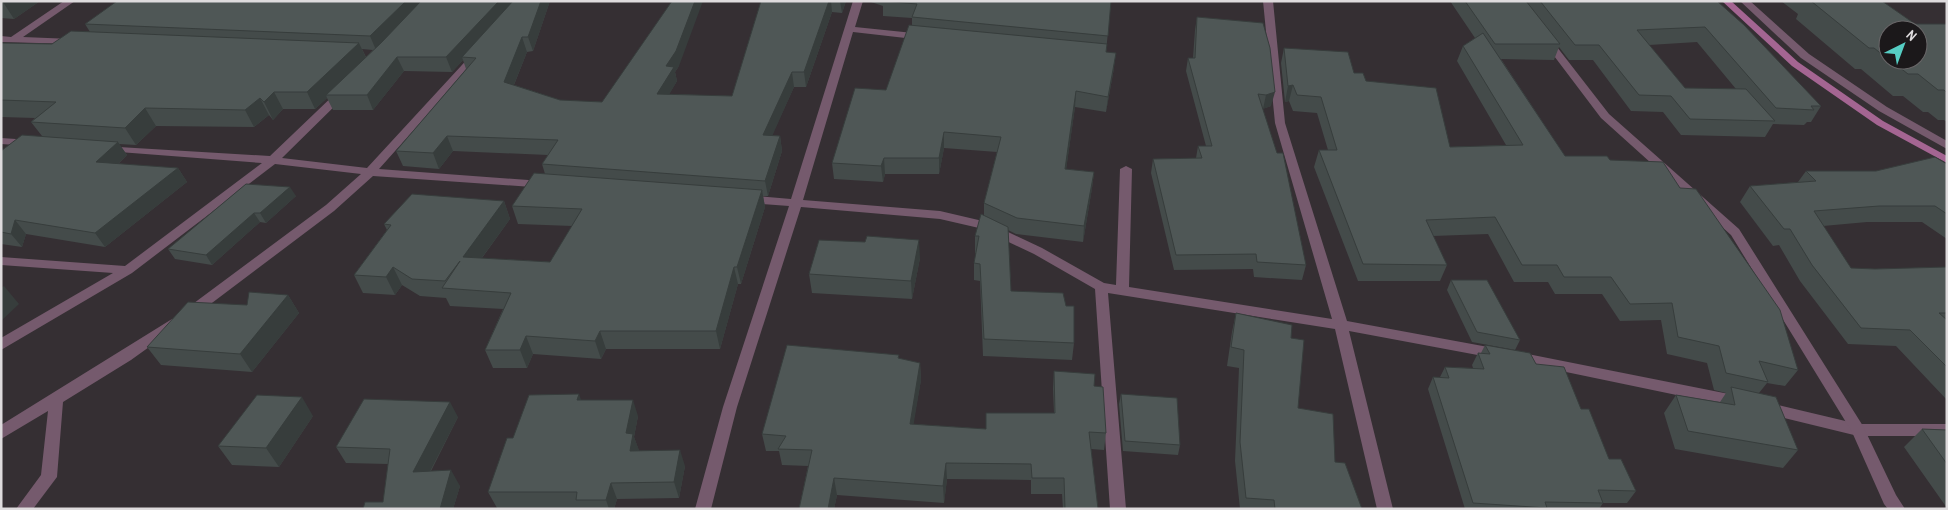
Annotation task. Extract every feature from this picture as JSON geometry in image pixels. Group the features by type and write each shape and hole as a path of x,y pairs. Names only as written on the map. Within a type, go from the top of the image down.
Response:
{"street":[{"path":"1,47 71,1"},
{"path":"703,509 730,407 796,203 858,1"},
{"path":"1268,1 1280,122 1341,325 1385,509"},
{"path":"1744,1 1806,56 1883,109 1947,146"},
{"path":"1537,27 1605,116 1735,232 1858,430 1890,499 1897,509"},
{"path":"850,29 936,38"},
{"path":"1,39 83,43"},
{"path":"1,433 126,356 202,304 330,208 370,172 486,44"},
{"path":"1,345 128,270 273,160 348,88"},
{"path":"1,141 40,143"},
{"path":"98,148 273,160 370,172 558,186"},
{"path":"1122,291 1126,169"},
{"path":"737,199 940,215 982,225 1038,252 1101,287 1341,325 1670,387 1858,430 1947,430"},
{"path":"1,262 128,270"},
{"path":"1101,287 1118,509"},
{"path":"24,509 49,477 56,400"}],"building":[{"path":"117,1 406,1 370,36 85,24"},
{"path":"421,1 499,1 446,57 397,57 367,95 326,95 381,43"},
{"path":"513,1 541,1 528,37 522,37 504,82 560,100 602,102 672,1 695,1 676,51 666,66 674,67 657,94 732,96 761,1 829,1 804,72 792,72 763,135 780,136 765,181 542,164 558,140 447,136 433,153 396,151 476,58 462,57"},
{"path":"882,1 1111,1 1108,36 912,17 917,4"},
{"path":"1465,1 1526,1 1560,44 1495,44"},
{"path":"1540,1 1717,1 1744,25 1821,106 1811,106 1814,110 1776,108 1705,27 1637,30 1685,88 1746,89 1775,121 1690,119 1671,96 1639,95 1599,45 1575,45"},
{"path":"1811,1 1882,1 1909,20 1878,20 1878,51 1874,48 1869,48"},
{"path":"1197,17 1263,23 1270,48 1275,92 1266,95 1258,94 1277,153 1283,153 1306,265 1257,262 1256,254 1176,255 1153,159 1202,158 1198,146 1212,146 1188,58 1195,58"},
{"path":"1928,24 1947,24 1947,93 1944,90 1938,90 1918,74 1908,74 1903,70 1928,70"},
{"path":"909,25 1107,44 1106,52 1116,53 1108,97 1076,91 1065,169 1094,172 1084,226 1017,218 984,203 1001,137 944,132 939,158 884,158 881,166 832,163 855,88 886,90"},
{"path":"71,31 359,43 307,92 274,92 264,102 260,98 245,110 145,108 125,128 31,122 56,102 1,100 1,43 52,44"},
{"path":"1483,33 1565,156 1607,156 1610,160 1663,162 1680,188 1696,189 1780,310 1798,370 1759,361 1768,382 1726,373 1719,346 1678,337 1672,303 1630,304 1611,277 1564,277 1557,265 1522,265 1495,217 1426,220 1447,265 1363,264 1319,150 1337,150 1321,97 1297,95 1293,85 1288,86 1284,48 1348,52 1354,73 1363,73 1366,81 1436,88 1450,147 1523,145 1463,46"},
{"path":"22,135 118,142 96,162 178,168 95,233 15,220 11,234 1,232 1,151"},
{"path":"1935,157 1947,164 1947,214 1935,206 1879,206 1814,211 1851,268 1947,267 1947,313 1939,313 1947,320 1947,367 1910,330 1861,328 1812,265 1790,229 1784,229 1750,186 1816,181 1806,171 1876,171"},
{"path":"534,173 762,190 737,267 734,267 716,331 600,331 595,341 526,336 520,350 485,350 511,293 442,288 460,261 445,281 412,279 393,267 386,277 354,275 391,225 384,224 412,194 504,201 463,257 550,262 582,209 512,206"},
{"path":"246,184 290,187 260,213 254,213 206,255 168,249"},
{"path":"981,214 1008,227 1011,291 1063,293 1066,306 1074,306 1074,343 984,339 980,264 974,263 979,236 975,236"},
{"path":"867,236 919,240 911,281 809,274 819,240 865,242"},
{"path":"1451,280 1487,280 1520,340 1477,332"},
{"path":"249,292 288,295 240,354 147,347 188,302 247,305"},
{"path":"1236,313 1292,325 1291,338 1304,340 1298,408 1333,414 1335,462 1345,463 1362,509 1275,509 1274,500 1246,498 1240,442 1244,350 1231,347"},
{"path":"787,345 899,355 898,358 920,363 910,424 986,429 986,413 1055,413 1054,371 1095,374 1094,386 1103,387 1106,433 1089,432 1098,509 1065,509 1064,478 1032,478 1031,464 946,463 943,486 834,478 828,509 799,509 812,450 778,449 786,436 762,434"},
{"path":"1485,345 1530,353 1536,364 1564,367 1581,409 1589,409 1609,459 1621,459 1636,491 1598,490 1603,503 1545,502 1547,508 1473,503 1433,377 1449,378 1445,367 1484,369 1478,353 1490,354"},
{"path":"1731,387 1776,397 1798,450 1688,431 1676,395 1735,405"},
{"path":"579,394 577,400 633,400 626,433 633,434 630,451 680,450 674,482 611,483 606,500 576,500 577,492 488,492 507,438 513,438 529,395"},
{"path":"1121,394 1177,398 1180,445 1125,441"},
{"path":"257,395 302,397 266,448 218,446"},
{"path":"364,399 450,402 413,472 451,470 440,509 363,509 365,502 383,502 390,449 336,447"},
{"path":"1922,429 1947,430 1947,464"}],"waterway":[{"path":"1726,1 1795,64 1880,123 1947,160"}]}
